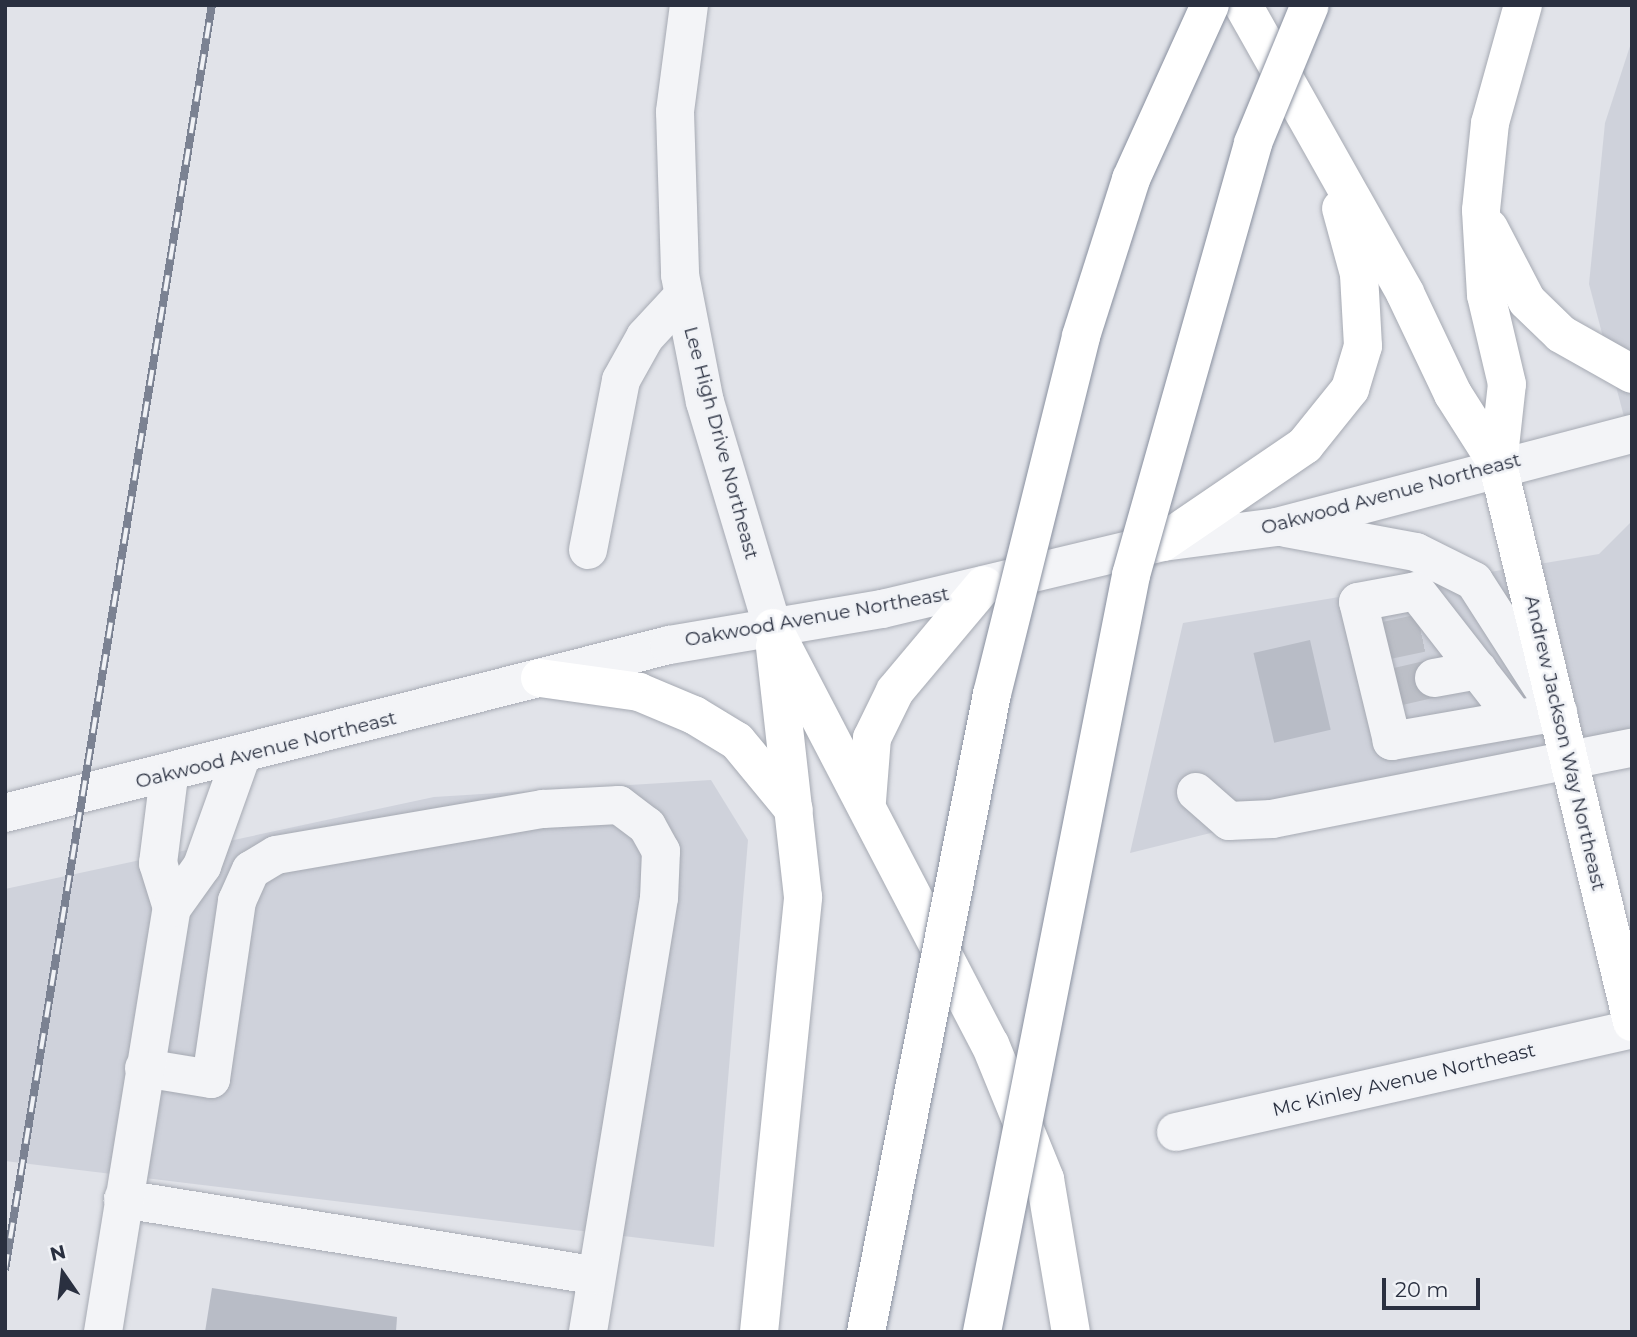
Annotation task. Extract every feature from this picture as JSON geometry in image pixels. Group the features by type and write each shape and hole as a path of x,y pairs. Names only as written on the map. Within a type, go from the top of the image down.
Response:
{"main road":[{"path":"866,1332 992,694 1081,337 1131,179 1210,5"},
{"path":"1243,5 1325,149 1453,394 1498,465"},
{"path":"982,1332 1131,575 1253,143 1310,5"},
{"path":"1498,465 1507,384 1486,295 1481,210 1490,123 1523,5"},
{"path":"1163,542 1305,445 1350,389 1363,346 1359,274 1325,149"},
{"path":"1481,210 1527,301 1561,334 1632,374"},
{"name":"Andrew Jackson Way Northeast","path":"1498,465 1632,1022"},
{"path":"867,801 872,738 895,691 984,585"},
{"path":"773,628 867,801 990,1044 1042,1171 1064,1268 1070,1332"},
{"path":"759,1332 803,897 797,814 773,628"},
{"path":"540,678 639,692 694,715 737,741 797,814"}],"street":[{"name":"Lee High Drive Northeast","path":"689,5 674,112 683,296 705,401 773,628"},
{"path":"588,550 621,380 645,337 683,296"},
{"name":"Oakwood Avenue Northeast","path":"5,813 169,776 669,645 773,628 984,585 1163,542 1277,527 1498,465 1632,434"},
{"path":"1277,527 1443,562 1474,581 1494,608 1558,712 1392,741 1388,689 1376,643 1358,602 1416,591 1435,631 1478,670 1515,718"},
{"path":"1435,631 1494,608"},
{"path":"1434,678 1478,670"},
{"path":"1196,792 1229,821 1272,820 1632,748"},
{"path":"103,1332 122,1199 172,908 202,866 241,757"},
{"path":"169,776 158,863 172,908"},
{"path":"144,1068 211,1079 237,901 251,870 276,855 542,809 619,805 648,826 661,851 659,898 588,1332"},
{"name":"Mc Kinley Avenue Northeast","path":"1176,1132 1632,1029"},
{"path":"122,1199 596,1276"}],"shaded area":[{"path":"1632,40 1632,447 1589,284 1605,123"},
{"path":"1632,521 1632,728 1130,853 1183,623 1599,554"},
{"path":"711,780 748,840 714,1247 5,1161 5,889 434,797"}],"building":[{"path":"1310,640 1331,730 1274,743 1253,653"},
{"path":"212,1288 397,1317 396,1332 205,1332"}],"tunnel":[{"path":"1384,641 1423,633"},
{"path":"1396,687 1434,678"}],"railway":[{"path":"5,1270 212,5"}]}
